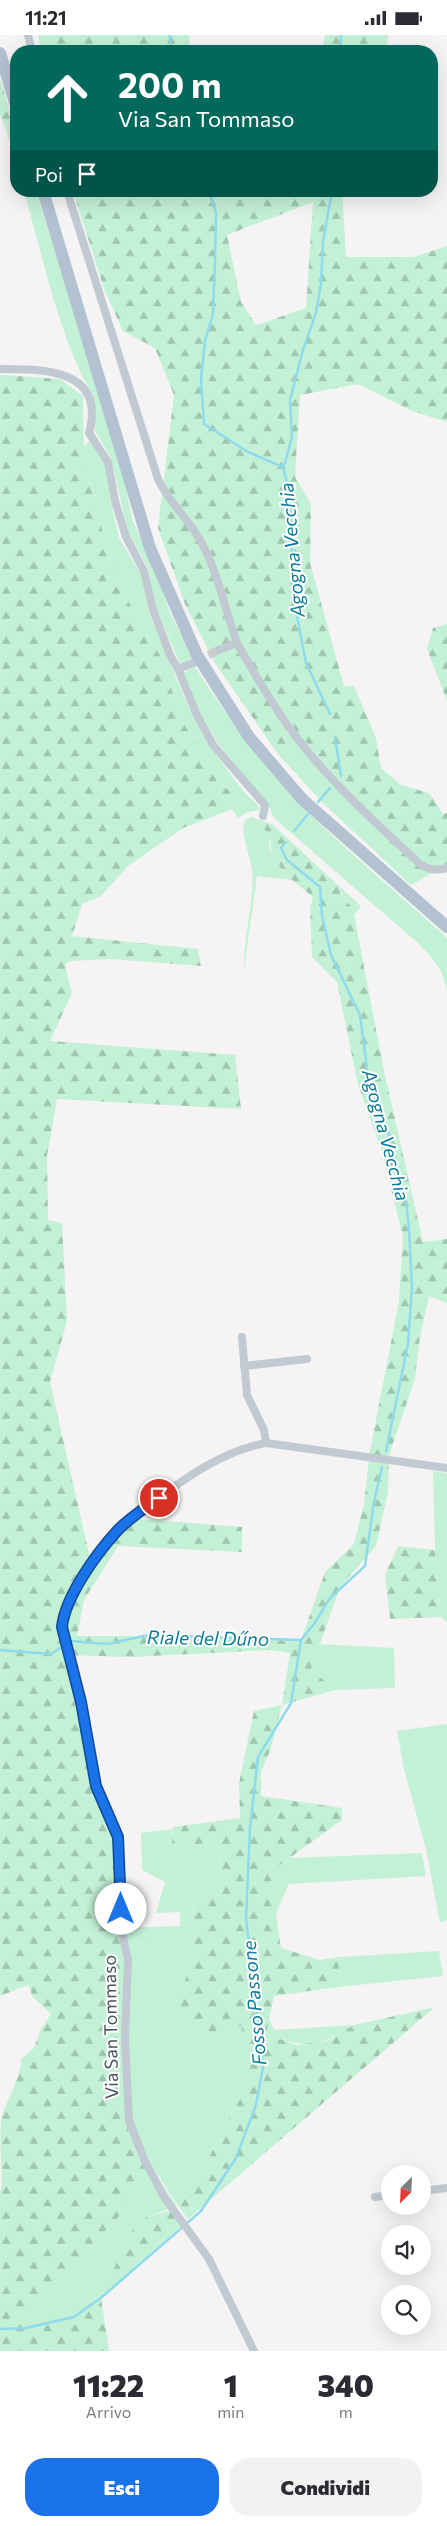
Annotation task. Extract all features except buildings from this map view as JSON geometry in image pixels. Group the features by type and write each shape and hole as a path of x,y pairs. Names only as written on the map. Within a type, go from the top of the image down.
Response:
{"main road":[{"path":"0,53 10,86"},
{"path":"45,197 150,548 197,655 249,737 302,799 447,927"}],"street":[{"path":"68,197 158,479 167,499 198,536 211,566 237,643 263,689 300,741 348,797 420,864 428,869 438,871 447,868"},
{"path":"0,369 63,373 83,387 91,403 92,423 89,433 108,462 115,501 126,537 144,571 153,610 170,655 212,745 265,805 263,816"},
{"path":"218,650 237,643"},
{"path":"178,669 194,663"},
{"path":"242,1337 247,1395 264,1430 266,1443 447,1468"},
{"path":"244,1366 307,1359"},
{"name":"Via San Tommaso","path":"254,2351 209,2259 164,2197 144,2159 129,2121 126,2039 128,1960 121,1928 118,1837 96,1786 90,1745 62,1627 63,1614 84,1575 117,1532 133,1517 196,1472 248,1447 266,1443"},
{"path":"431,2190 447,2189"},
{"path":"375,2197 381,2196"}],"green space":[{"path":"38,35 189,35 190,45 40,45"},
{"path":"325,35 388,35 387,45 323,45"},
{"path":"0,79 10,112 10,141 0,115"},
{"path":"26,197 38,197 125,478 133,521 159,580 170,613 194,659 180,664 156,608 148,568 128,532 111,458 95,431 93,395 82,376 68,343 53,298"},
{"path":"75,197 342,197 346,257 413,257 447,246 447,422 412,411 358,384 300,395 295,477 311,504 310,563 344,686 354,686 376,738 381,768 401,785 429,793 443,814 447,813 447,864 440,868 411,873 368,811 306,742 277,753 215,663 185,604 158,528 174,395 155,348 123,331 104,289","holes":["313,202 306,308 256,325 241,302 227,235"]},
{"path":"0,376 60,379 83,396 84,464 117,582 162,659 181,719 219,782 238,798 232,809 183,828 128,866 101,896 82,904 72,936 198,949 201,966 111,959 69,961 65,965 72,993 50,1041 235,1055 241,1109 57,1099 47,1156 48,1220 62,1223 67,1321 50,1382 90,1558 113,1529 133,1513 139,1519 242,1527 242,1552 118,1546 84,1600 77,1636 194,1636 301,1640 325,1572 354,1544 364,1504 370,1451 399,1301 403,1237 381,1148 358,1085 337,982 312,957 310,908 313,897 290,878 278,864 272,851 270,837 262,827 254,822 257,819 272,824 340,887 341,894 353,909 384,1071 423,1242 447,1239 447,1303 429,1296 420,1337 415,1379 389,1455 388,1492 376,1546 340,1587 311,1669 335,1690 282,1705 290,1653 270,1650 131,1657 65,1655 94,1791 117,1837 126,1960 131,2121 152,2170 130,2190 126,2209 66,2272 51,2292 24,2318 40,2327 74,2317 102,2297 130,2232 147,2217 177,2209 186,2221 101,2298 109,2351 0,2351 1,2121 16,2083 21,2059 34,2048 41,2029 51,2014 33,1997 28,1985 0,1996"},
{"path":"90,441 104,461 119,538 141,574 149,613 188,706 207,743 244,792 258,805 259,810 248,812 238,818 232,809 238,798 219,782 181,719 162,659 117,582 84,464 84,446"},
{"path":"447,624 447,701 427,649 433,628"},
{"path":"195,667 241,734 293,797 349,851 447,938 447,991 441,971 419,944 274,818 268,805 217,742 185,685 183,673"},
{"path":"306,742 368,811 440,868 411,885 322,802 277,753"},
{"path":"252,817 257,819 255,822 269,834 272,855 293,880 257,876 244,969 245,944 251,906 252,869 244,838 244,826 245,820"},
{"path":"340,887 361,906 353,917 353,913"},
{"path":"433,1471 447,1473 447,1622 441,1617 435,1550"},
{"path":"398,1546 435,1550 441,1617 390,1619 385,1575"},
{"path":"320,1644 394,1648 395,1688 335,1690 311,1669"},
{"path":"282,1705 270,1751 261,1772 261,1796 342,1808 342,1820 270,1872 281,1948 320,1960 339,1957 338,1987 274,1996 266,2034 297,2045 327,2041 354,2025 435,2007 188,2219 179,2207 205,2166 245,2090 249,2062 241,2026 211,2032 179,2007 190,1954 192,1900 221,1895 219,1846 172,1843 173,1827 240,1818 239,1783 254,1711"},
{"path":"447,1724 447,1920 440,1923 426,1849 404,1769 397,1731"},
{"path":"172,1829 172,1843 219,1846 221,1895 192,1900 190,1954 180,2007 241,2026 249,2062 245,2090 205,2166 179,2207 148,2160 132,2120 123,1928 180,1926 180,1912 156,1913 165,1882 142,1870 141,1833"},
{"path":"422,1853 426,1876 289,1884 275,1915 270,1872 288,1858"},
{"path":"439,1951 443,1976 338,1987 339,1957"},
{"path":"269,2019 274,2030 354,2025 321,2042 302,2044 266,2034"},
{"path":"152,2170 177,2206 147,2217 117,2265 102,2296 74,2317 40,2327 23,2318 51,2292 66,2272 126,2209 130,2190"}],"waterway":[{"name":"Agogna Vecchia","path":"169,35 172,45"},
{"path":"340,45 341,35"},
{"name":"Agogna Vecchia","path":"211,197 216,213 215,262 213,314 205,341 201,379 204,424 248,452 283,467 291,498 292,585 295,606 306,663 330,714"},
{"path":"284,466 292,437 290,400 303,350 316,313 321,283 323,242 331,197"},
{"name":"Agogna Vecchia","path":"335,737 341,776"},
{"name":"Agogna Vecchia","path":"318,802 330,788"},
{"name":"Agogna Vecchia","path":"294,831 309,813"},
{"name":"Agogna Vecchia","path":"286,842 281,848 287,860 320,887 322,916 331,955 360,1015 368,1076 388,1130 406,1202 412,1288 408,1344 386,1451"},
{"name":"Fosso Passone","path":"0,2329 26,2328 74,2317 102,2297 201,2211 236,2158 256,2105 263,2067 246,1918 250,1828 258,1757 291,1703 301,1640 314,1624 330,1598 365,1566 374,1502 382,1467"},
{"name":"Riale del Dűno","path":"0,1650 51,1654 71,1641 108,1644 148,1635 301,1640"}],"tunnel":[{"path":"198,661 218,650"}],"route":[{"path":"121,1909 118,1837 96,1786 81,1702 71,1669 68,1647 64,1639 62,1627 63,1614 84,1575 102,1550 133,1517 159,1498"}]}
